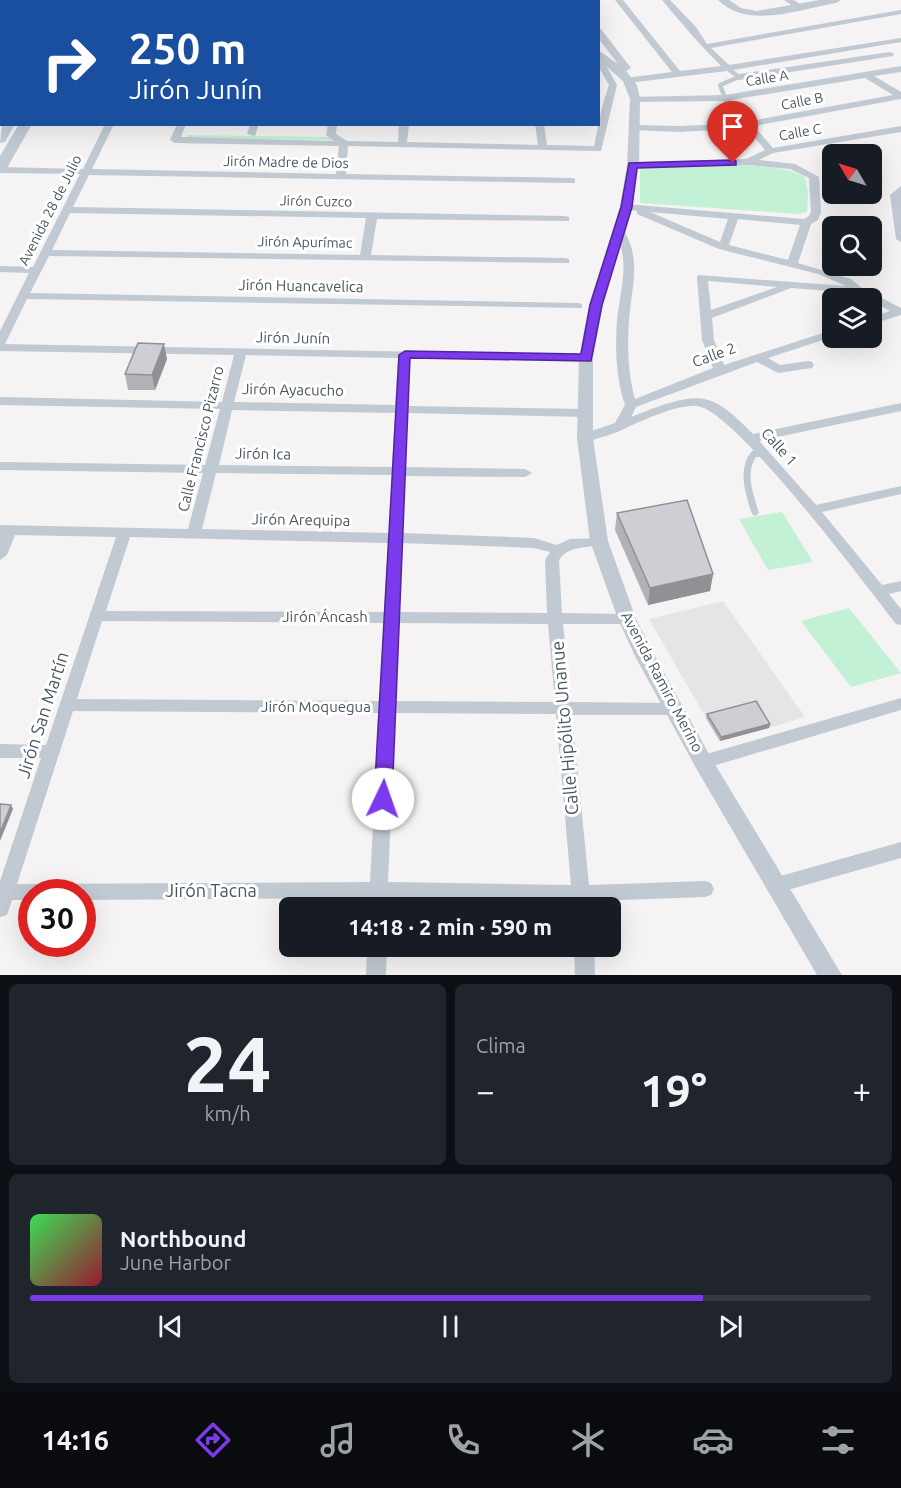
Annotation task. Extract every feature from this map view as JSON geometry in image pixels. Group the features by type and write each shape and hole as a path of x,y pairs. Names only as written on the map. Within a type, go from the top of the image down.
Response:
{"main road":[{"path":"0,139 8,126"},
{"path":"0,169 25,126"}],"street":[{"path":"619,0 678,74"},
{"path":"666,0 693,29 697,38 728,68"},
{"path":"723,0 738,10 751,14 836,0"},
{"path":"788,0 799,6"},
{"path":"707,46 901,12"},
{"name":"Avenida Ramiro Merino","path":"600,34 630,74 628,79"},
{"path":"628,79 728,68 901,40"},
{"name":"Avenida Ramiro Merino","path":"600,54 628,79 635,92 635,128 630,208 596,305 586,358 585,438 599,541 627,619 674,709 830,975"},
{"path":"739,78 890,54"},
{"path":"178,132 253,129 332,130 403,140 600,148 606,107 614,85 600,61"},
{"name":"Calle A","path":"635,99 725,98 901,69"},
{"path":"868,76 901,96"},
{"name":"Calle B","path":"635,128 680,129 746,125 901,96"},
{"path":"725,98 746,125 771,151"},
{"name":"Avenida 28 de Julio","path":"0,342 110,126"},
{"path":"403,140 404,126"},
{"path":"539,126 543,147"},
{"name":"Calle C","path":"633,165 748,162 771,151 901,129"},
{"path":"332,130 344,143 341,177"},
{"path":"178,132 344,143 403,140"},
{"path":"630,208 806,222 814,218 816,212 814,177 792,166 748,162"},
{"name":"Jirón Madre de Dios","path":"0,169 572,181"},
{"path":"901,189 895,195 901,239"},
{"path":"630,208 723,247 792,264 847,281 856,288"},
{"name":"Jirón Cuzco","path":"67,210 565,219"},
{"path":"723,247 734,215"},
{"path":"365,258 372,216"},
{"path":"792,264 806,222"},
{"path":"619,427 631,405 627,395 623,320 630,269 628,245 620,232"},
{"name":"Jirón Apurímac","path":"45,253 565,261"},
{"path":"0,269 37,270"},
{"path":"720,370 708,340 702,277 824,288"},
{"path":"706,316 791,286"},
{"name":"Jirón Huancavelica","path":"23,296 578,306"},
{"path":"882,302 901,312"},
{"path":"882,318 901,312"},
{"name":"Calle 2","path":"631,405 720,370 822,336"},
{"name":"Jirón Junín","path":"0,347 586,358"},
{"name":"Calle Francisco Pizarro","path":"194,534 241,352"},
{"path":"378,897 405,355"},
{"path":"758,357 778,369 808,365"},
{"name":"Jirón Ayacucho","path":"0,401 585,413"},
{"name":"Calle 1","path":"585,438 682,405 699,401 708,403 723,412 750,439 813,510 901,620"},
{"path":"750,439 901,408"},
{"name":"Jirón Ica","path":"0,466 525,473"},
{"path":"813,510 901,489"},
{"path":"0,555 5,530"},
{"name":"Jirón Arequipa","path":"5,530 396,538 534,543 559,550 570,544 599,541"},
{"name":"Jirón San Martín","path":"3,901 124,533"},
{"name":"Calle Hipólito Unanue","path":"559,550 552,560 555,620 582,897"},
{"path":"878,591 901,586"},
{"name":"Jirón Áncash","path":"96,616 627,619"},
{"path":"704,762 901,704"},
{"name":"Jirón Moquegua","path":"67,705 674,709"},
{"path":"0,751 51,752"},
{"path":"777,885 901,850"},
{"name":"Jirón Tacna","path":"616,897 705,889"},
{"name":"Jirón Tacna","path":"3,901 279,900"},
{"path":"376,975 377,957"},
{"path":"584,957 585,975"}],"lane":[{"path":"725,98 720,85 739,78 728,68"},
{"path":"755,512 747,487 748,460 754,454 762,453"}],"shaded area":[{"path":"723,601 805,717 769,728 755,706 706,718 649,619"}],"green space":[{"path":"188,135 330,137 334,140 186,138"},
{"path":"763,166 797,173 805,177 808,193 807,212 799,214 640,203 640,167"},
{"path":"782,512 813,562 768,570 739,519"},
{"path":"849,608 901,673 851,687 801,621"}],"building":[{"path":"138,343 164,344 152,375 125,374"},
{"path":"687,500 713,574 650,588 617,513"},
{"path":"756,701 770,724 721,737 707,714"},
{"path":"0,804 11,805 0,833"}],"route":[{"path":"383,799 405,355 586,358 596,305 620,232 633,165 733,163"}]}
